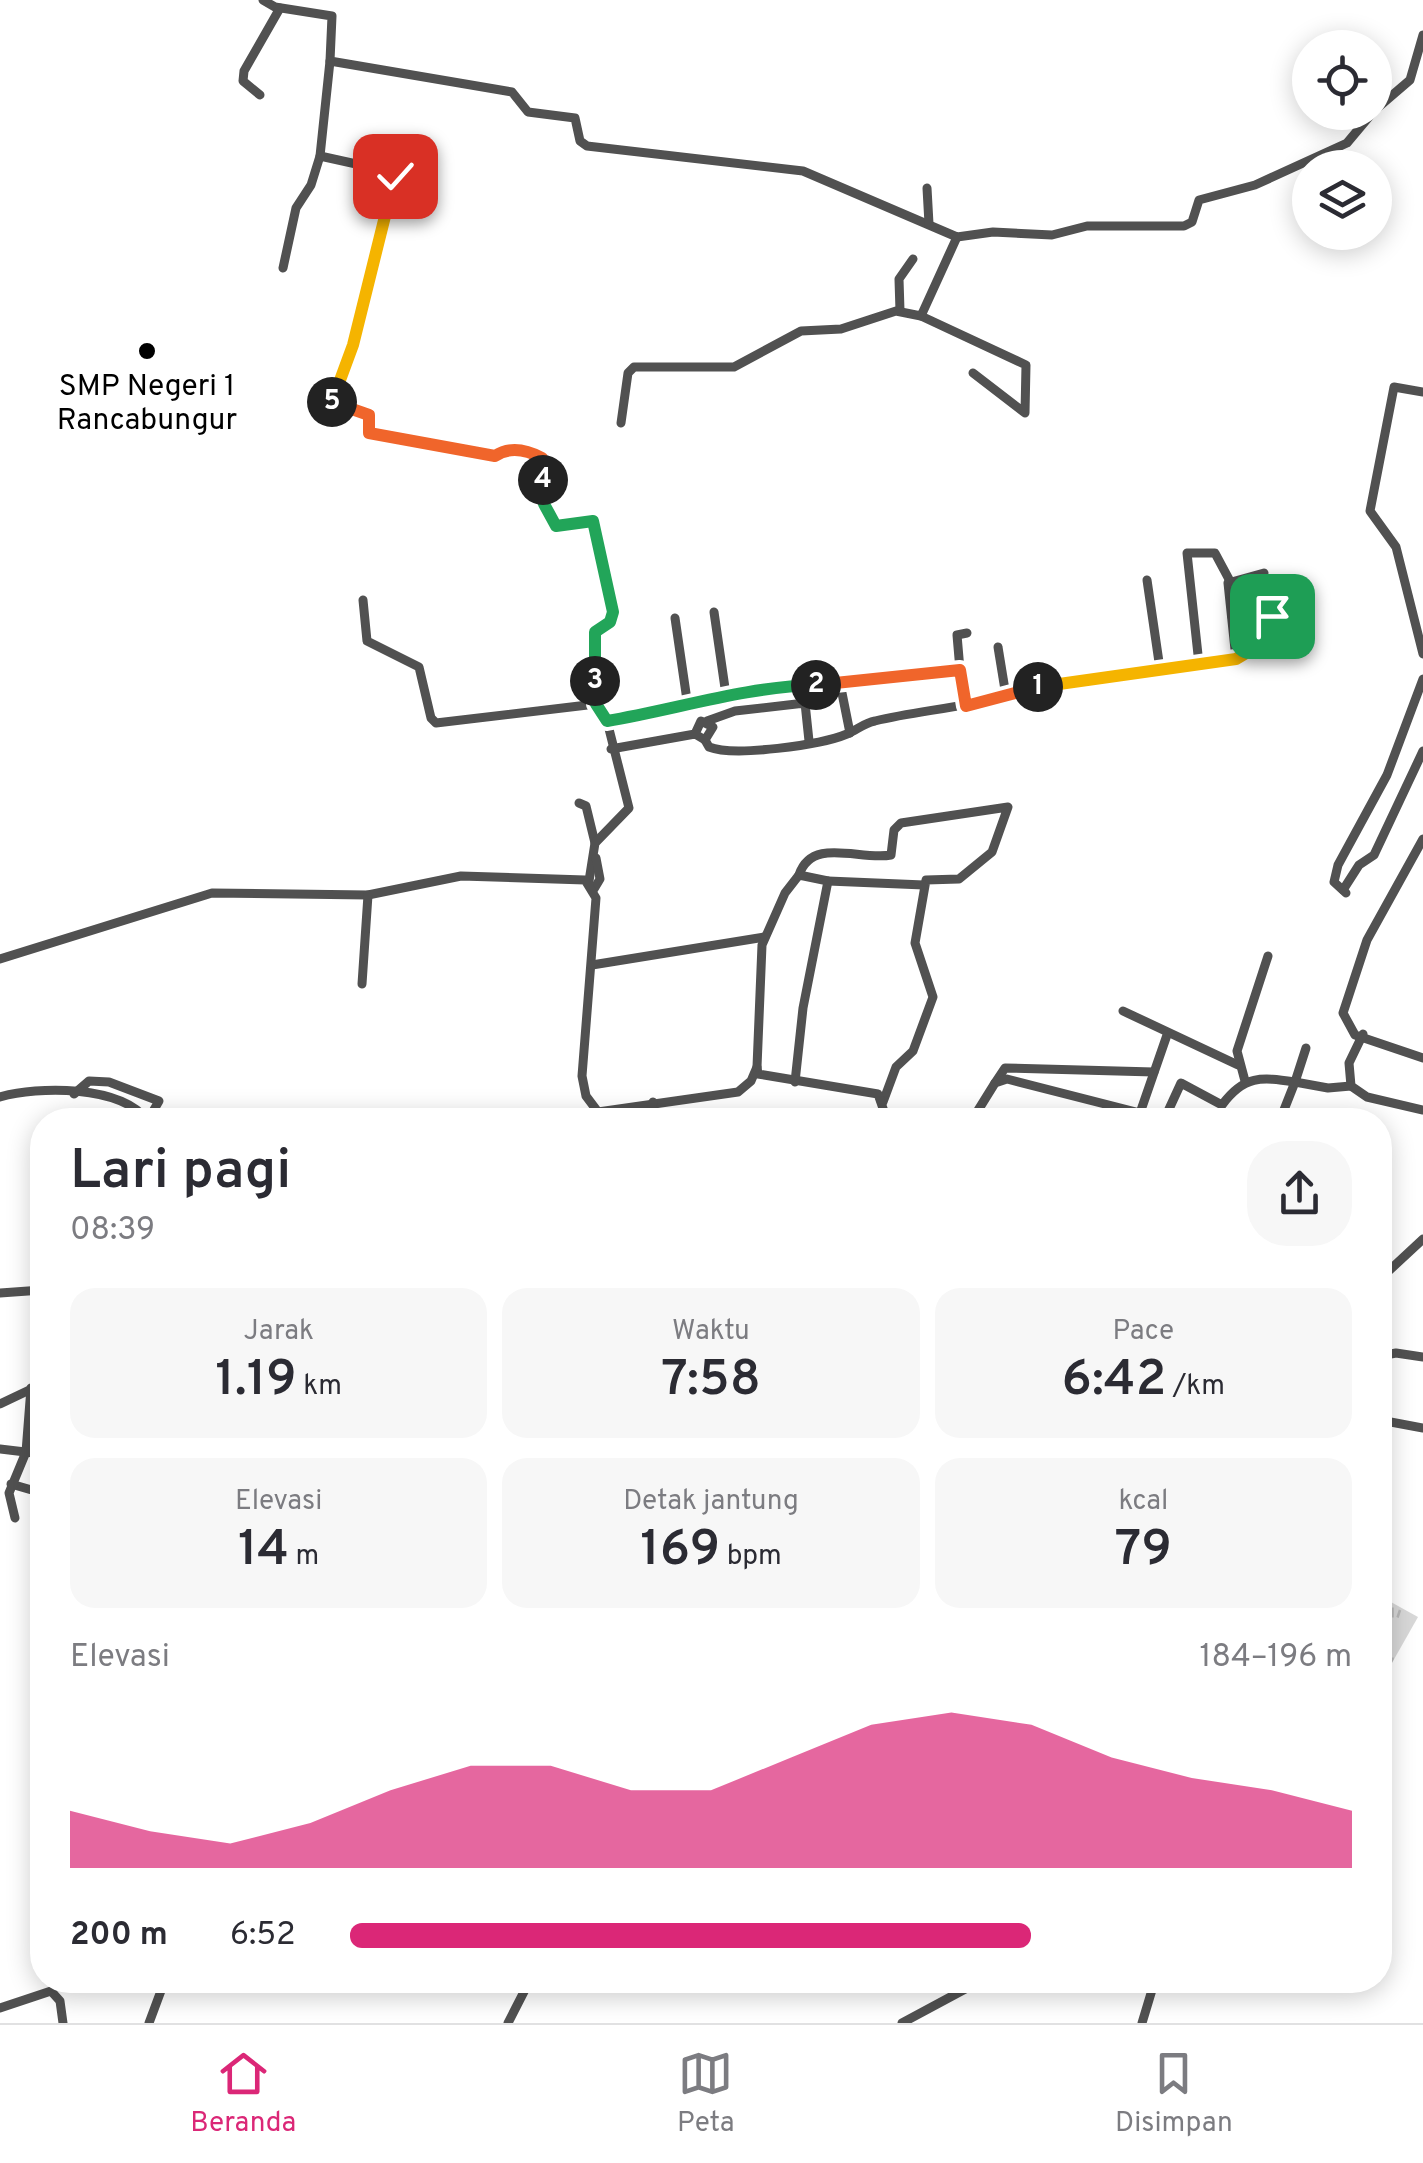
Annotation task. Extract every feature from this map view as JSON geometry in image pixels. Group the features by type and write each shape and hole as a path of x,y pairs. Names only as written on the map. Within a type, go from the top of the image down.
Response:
{"street":[{"path":"263,0 280,8 332,16 320,156 311,185 296,208 284,268"},
{"path":"260,94 243,82 244,70 280,8"},
{"path":"1392,96 1410,80 1423,35"},
{"path":"330,61 512,92 528,112 575,118 580,141 586,146 813,173 957,237 993,232 1044,236 1087,226 1184,226 1192,222 1199,200 1255,185 1346,142 1357,130"},
{"path":"320,156 388,172 396,179 362,294 353,345 330,402 369,415 369,433 495,456 503,451 527,450 542,458 544,504 556,526 593,521 612,593 612,619 598,628 593,642 596,704 607,721 629,808 595,847"},
{"path":"927,188 928,224"},
{"path":"921,316 957,237"},
{"path":"900,310 898,279 914,259"},
{"path":"621,424 628,373 634,367 738,366 797,332 841,328 900,310 1026,364 1025,413 973,373"},
{"path":"1423,392 1394,387 1370,511 1396,548 1423,654"},
{"path":"1199,664 1186,554 1198,550 1215,553 1230,580 1236,658"},
{"path":"1230,580 1264,572"},
{"path":"1148,580 1160,669"},
{"path":"363,600 367,641 419,668 428,708 436,723 596,704"},
{"path":"714,612 726,695"},
{"path":"611,749 695,734 706,740 709,747 730,752 808,742 850,733 876,720 966,706 1019,690 1236,658 1246,653 1272,616 1232,617"},
{"path":"674,618 688,707"},
{"path":"966,706 957,636 967,634"},
{"path":"998,647 1006,696"},
{"path":"607,721 688,707 754,688 870,682 960,670"},
{"path":"1423,679 1387,775 1338,865 1334,882 1344,891 1359,865 1374,854 1423,751"},
{"path":"842,693 850,733"},
{"path":"695,734 696,725 735,712 805,704 808,742"},
{"path":"706,740 714,731 707,721"},
{"path":"578,803 586,805 595,847 592,965 582,1076 586,1096 594,1108"},
{"path":"883,1102 896,1067 912,1051 933,998 916,943 924,885 929,878 959,879 992,852 1007,805 902,823 894,830 891,856 820,852 806,860 764,937 758,1074 863,1089 878,1094 885,1108"},
{"path":"1423,839 1367,940 1343,1008 1346,1026 1355,1035 1363,1034 1423,1058"},
{"path":"799,874 828,882 924,885"},
{"path":"0,960 212,893 368,895 440,877 592,885"},
{"path":"795,1082 803,1008 828,882"},
{"path":"362,984 368,895"},
{"path":"592,965 764,937"},
{"path":"1246,1082 1238,1064 1238,1045 1268,956"},
{"path":"1122,1011 1167,1035 1238,1064"},
{"path":"1351,1086 1348,1063 1363,1034"},
{"path":"1141,1108 1167,1035"},
{"path":"1284,1108 1306,1048"},
{"path":"630,1108 738,1092 751,1081 757,1067"},
{"path":"979,1108 998,1072 1005,1068 1154,1072"},
{"path":"1170,1108 1181,1083 1222,1105 1246,1082 1262,1076 1328,1088 1351,1086 1367,1097 1423,1110"},
{"path":"995,1083 1007,1079 1044,1086 1113,1108"},
{"path":"74,1094 89,1081 140,1092 159,1101 155,1108"},
{"path":"0,1097 53,1087 106,1097 133,1108"},
{"path":"651,1108 653,1102"},
{"path":"1392,1268 1423,1240"},
{"path":"0,1293 30,1291"},
{"path":"1392,1353 1423,1357"},
{"path":"0,1404 30,1389"},
{"path":"16,1518 8,1499 26,1452 30,1401"},
{"path":"1392,1422 1423,1428"},
{"path":"0,1449 30,1452"},
{"path":"11,1484 30,1490"},
{"path":"0,2008 45,1993"},
{"path":"53,1993 60,2001 63,2023"},
{"path":"149,2023 161,1993"},
{"path":"508,2023 523,1993"},
{"path":"902,2023 958,1993"},
{"path":"1142,2023 1151,1993"}],"green space":[{"path":"1392,1603 1418,1617 1392,1663"}],"place":[{"name":"SMP Negeri 1 Rancabungur","path":"147,351"}],"route":[{"path":"395,176 360,304 353,345 330,402 369,415 369,433 495,456 503,451 527,450 542,458 544,504 556,526 593,521 612,593 612,619 598,628 593,642 596,704 607,721 688,707 742,690 870,682 960,670 966,706 985,703 1019,690 1236,659 1246,653 1272,616"}]}
